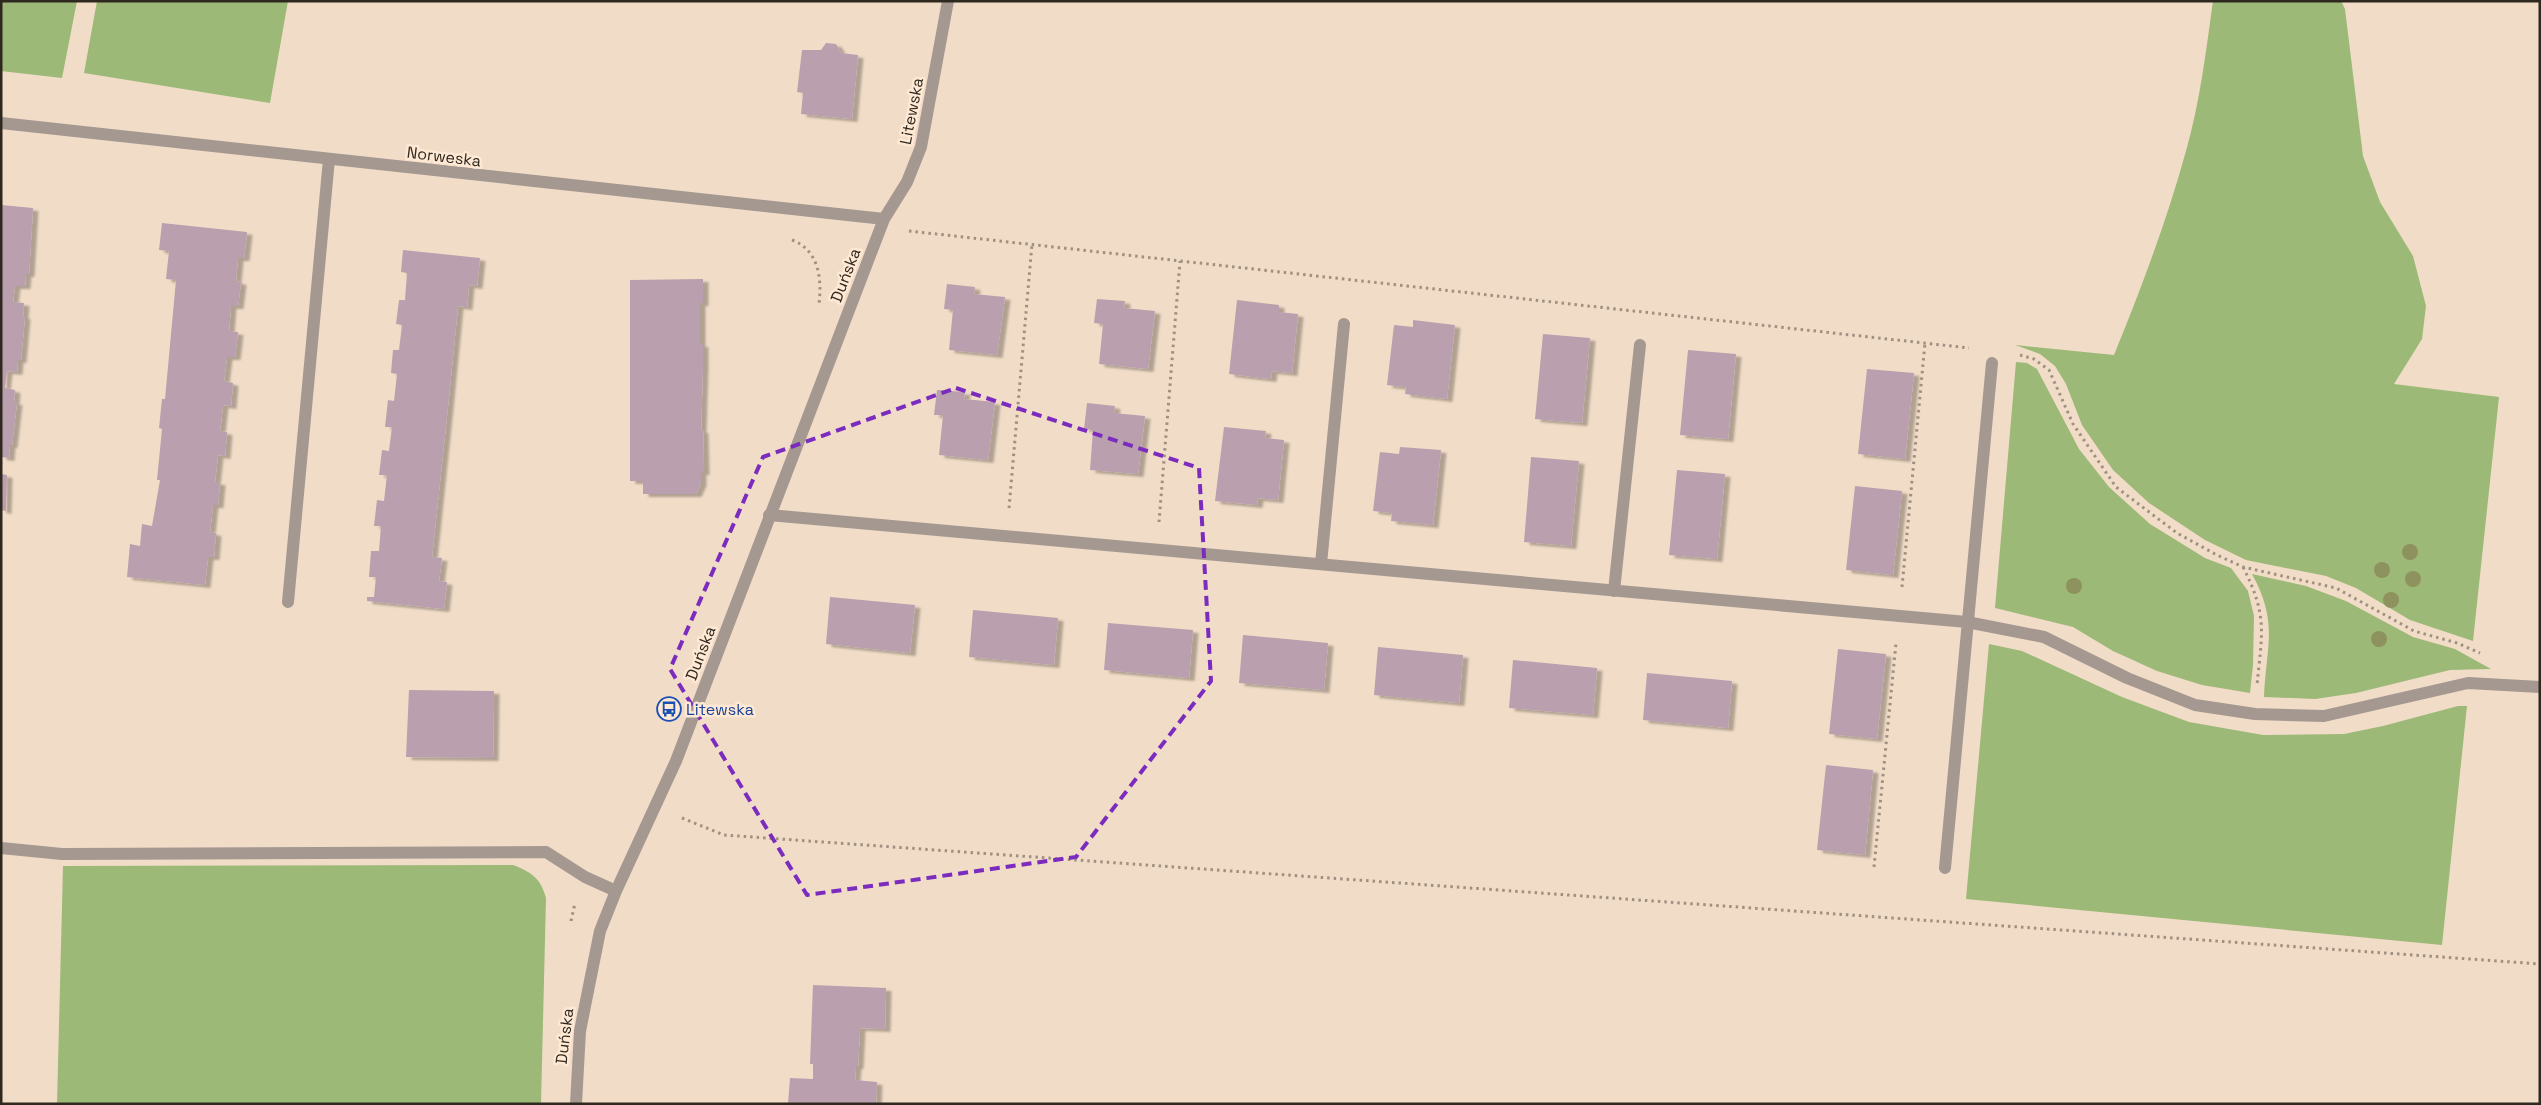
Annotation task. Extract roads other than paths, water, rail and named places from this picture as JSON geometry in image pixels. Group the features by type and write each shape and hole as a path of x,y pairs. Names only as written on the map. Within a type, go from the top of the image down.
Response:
{"street":[{"name":"Litewska","path":"884,219 907,182 921,147 948,1"},
{"name":"Norweska","path":"1,123 884,219"},
{"path":"288,602 329,159"},
{"name":"Duńska","path":"576,1104 579,1040 600,931 616,891 676,762 769,515 884,219"},
{"path":"1321,564 1344,324"},
{"path":"1614,590 1640,345"},
{"path":"1945,868 1992,363"},
{"path":"769,515 1967,622 2044,636 2127,678 2195,705 2255,714 2324,716 2468,683 2540,687"},
{"path":"1,848 62,854 546,852 585,877 616,891"}],"place":[{"name":"Litewska","path":"669,709"}]}
